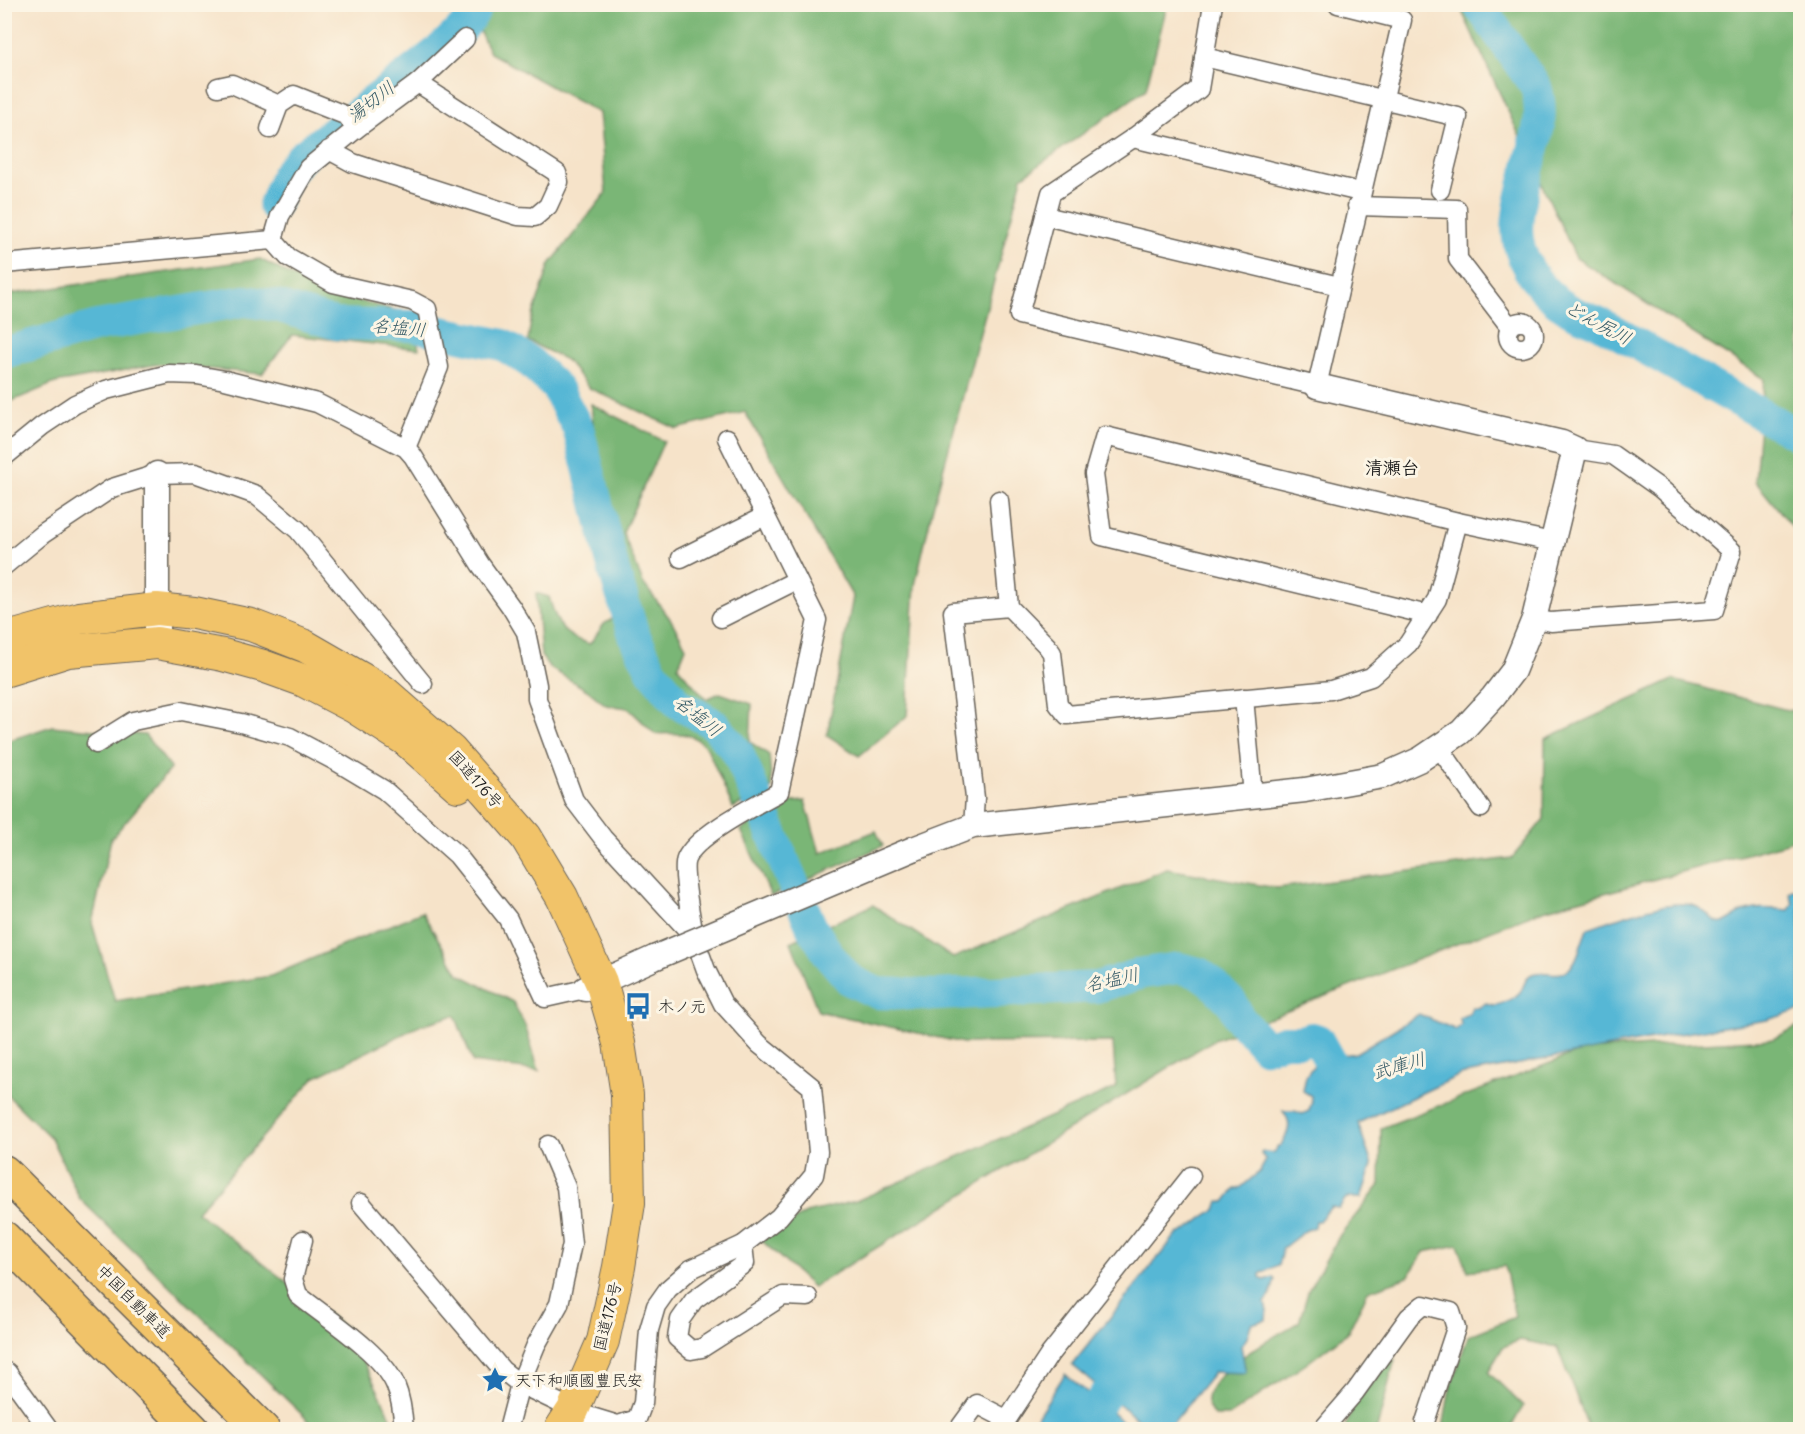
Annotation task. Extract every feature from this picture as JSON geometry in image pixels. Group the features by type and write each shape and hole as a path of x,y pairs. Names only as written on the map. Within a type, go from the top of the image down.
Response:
{"highway":[{"name":"国道176号","path":"4,639 79,618 157,609 194,613 251,625 306,646 383,691 451,751 526,837 562,897 593,986 612,1119 619,1267 603,1341 566,1420"},
{"name":"国道176号","path":"4,671 68,651 157,643 223,655 263,666 302,680 354,706 406,740 451,778 502,834 593,986"},
{"name":"中国自動車道","path":"4,1172 263,1430"},
{"path":"4,1238 193,1430"}],"street":[{"path":"1213,4 1199,89 1133,138 1051,193 1019,315 1562,443 1575,449 1613,455 1661,489 1732,551 1714,610 1551,622 1534,619"},
{"path":"1317,386 1402,21 1338,4"},
{"path":"273,240 280,216 308,168 418,83 465,39"},
{"path":"1204,57 1458,117 1440,189"},
{"path":"329,150 353,163 518,216 535,217 548,206 560,182 557,173 418,83"},
{"path":"218,87 232,84 279,105"},
{"path":"270,129 279,105 294,94 347,117 356,129"},
{"path":"1133,138 1359,199 1457,209 1458,259 1510,327"},
{"path":"1045,216 1339,286"},
{"path":"4,264 273,240"},
{"path":"273,240 288,257 333,283 412,301 427,309 439,367 406,448"},
{"path":"4,457 42,426 75,404 106,390 169,374 197,375 225,380 317,403 406,448 526,632 537,685 537,699 574,800 603,838 694,937"},
{"path":"1428,615 1102,536 1094,474 1105,436 1458,522 1551,542"},
{"path":"361,1203 502,1370 566,1420 618,1425 637,1419 643,1403 649,1330 656,1306 668,1289 691,1269 743,1245 779,1217 814,1175 818,1152 812,1087 759,1044 723,1004 706,970 694,937 685,873 686,860 694,846 738,815 779,792 816,620 728,438"},
{"path":"96,744 133,721 181,711 241,723 290,737 384,790 457,855 508,919 545,998 593,986 654,958 973,826 1305,790 1383,776 1421,759 1461,732 1513,671 1534,619 1575,449"},
{"path":"4,566 43,534 112,488 158,474 195,473 256,495 298,530 423,684"},
{"path":"157,643 158,474"},
{"path":"999,500 1009,607 1052,653 1058,704 1067,715 1330,690 1371,677 1408,644 1437,599 1458,522"},
{"path":"681,558 765,516"},
{"path":"721,618 797,580"},
{"path":"973,826 975,798 953,612 1009,607"},
{"path":"1244,698 1253,795"},
{"path":"1439,747 1480,807"},
{"path":"508,1430 520,1384 536,1345 559,1304 572,1244 566,1187 548,1145"},
{"path":"958,1430 977,1404 1003,1424 1050,1354 1191,1176"},
{"path":"303,1240 293,1279 298,1295 375,1356 394,1382 403,1408 404,1430"},
{"path":"743,1245 745,1263 694,1300 680,1320 677,1338 691,1350 702,1348 783,1296 808,1297"},
{"path":"1322,1430 1332,1422 1409,1317 1423,1305 1451,1312 1456,1328 1425,1422 1425,1430"},
{"path":"7,1372 49,1430"}],"green space":[{"path":"467,5 1167,5 1146,89 1022,177 932,511 915,585 907,716 859,756 827,735 853,597 745,412 677,429 589,388 566,360 528,341 531,321 550,264 606,193 599,113 490,53"},
{"path":"1459,5 1800,5 1800,536 1755,481 1764,379 1576,258"},
{"path":"260,259 320,291 411,314 419,349 292,335 262,374 159,364 55,383 5,404 4,295"},
{"path":"591,404 664,441 623,533 643,583 671,620 686,647 678,667 706,699 720,693 752,704 750,742 769,755 772,788 733,808 707,748 701,742 683,734 655,734 628,708 606,705 587,690 550,668 541,656 536,593 549,597 558,622 566,633 590,644 604,624 637,603 615,538 598,471"},
{"path":"1673,680 1791,711 1800,703 1800,837 1779,845 1543,910 1212,1041 813,1287 761,1240 806,1213 856,1201 1116,1088 1113,1042 963,1043 818,1011 791,942 873,905 953,958 1167,869 1277,888 1512,858 1544,819 1545,739"},
{"path":"52,726 145,735 171,768 111,839 92,923 115,1001 271,976 422,912 459,974 513,1002 525,1025 539,1071 473,1062 455,1015 421,1025 314,1078 197,1212 348,1330 391,1417 388,1429 317,1429 80,1199 51,1138 5,1093 4,742"},
{"path":"805,801 820,853 876,831 883,846 771,896 741,830 780,803"},
{"path":"1800,1025 1800,1429 1589,1429 1557,1347 1520,1340 1503,1347 1488,1372 1523,1406 1510,1429 1443,1429 1449,1393 1468,1336 1515,1317 1505,1266 1468,1271 1458,1245 1424,1252 1408,1277 1368,1291 1348,1332 1306,1364 1229,1416 1214,1416 1207,1403 1209,1392 1217,1380 1243,1356 1299,1322 1309,1289 1340,1235 1380,1185 1381,1128 1584,1050 1773,1039"},
{"path":"1395,1359 1377,1429 1344,1430 1355,1403 1390,1361"}],"water":[{"path":"1792,890 1800,891 1800,1010 1767,1020 1460,1075 1358,1123 1372,1165 1361,1198 1346,1198 1339,1208 1331,1207 1319,1221 1315,1221 1314,1227 1283,1248 1278,1265 1260,1274 1260,1278 1264,1280 1273,1277 1275,1280 1265,1303 1266,1320 1251,1324 1247,1338 1241,1346 1246,1373 1214,1372 1168,1429 1149,1429 1072,1365 1177,1234 1216,1210 1219,1201 1225,1202 1235,1189 1239,1189 1260,1171 1266,1160 1261,1154 1262,1151 1274,1153 1278,1146 1281,1146 1289,1124 1283,1111 1295,1111 1302,1114 1309,1111 1311,1096 1303,1091 1306,1076 1320,1053 1334,1050 1342,1055 1356,1053 1419,1014 1456,1030 1461,1025 1460,1018 1469,1014 1472,1007 1478,1008 1486,1003 1498,1005 1508,1000 1520,992 1527,977 1532,974 1560,973 1568,970 1577,956 1588,928 1654,907 1681,904 1697,907 1715,921 1723,923 1753,909 1789,910 1793,904 1789,893"},
{"path":"1065,1374 1132,1429 1029,1429"}],"waterway":[{"name":"湯切川","path":"274,205 287,174 301,157 437,52 462,29 474,12 475,4"},
{"name":"どん尻川","path":"1478,4 1536,87 1538,96 1539,123 1521,198 1517,230 1524,260 1535,279 1558,302 1578,315 1600,323 1800,436"},
{"name":"名塩川","path":"4,353 97,326 245,301 277,306 336,324 412,326 503,345 531,363 556,387 578,428 614,571 634,635 652,671 678,703 715,725 738,753 812,928 829,955 850,980 877,993 936,995 1097,987 1143,973 1179,968 1199,973 1210,981 1232,1003 1239,1018 1265,1047 1284,1041 1301,1041 1312,1038 1318,1040 1344,1087"},
{"name":"武庫川","path":"1083,1430 1097,1406 1132,1361"}],"place":[{"name":"木ノ元","path":"638,1006"},
{"name":"天下和順國豊民安","path":"495,1380"}],"district":[{"name":"清瀬台","path":"1392,468"}]}
